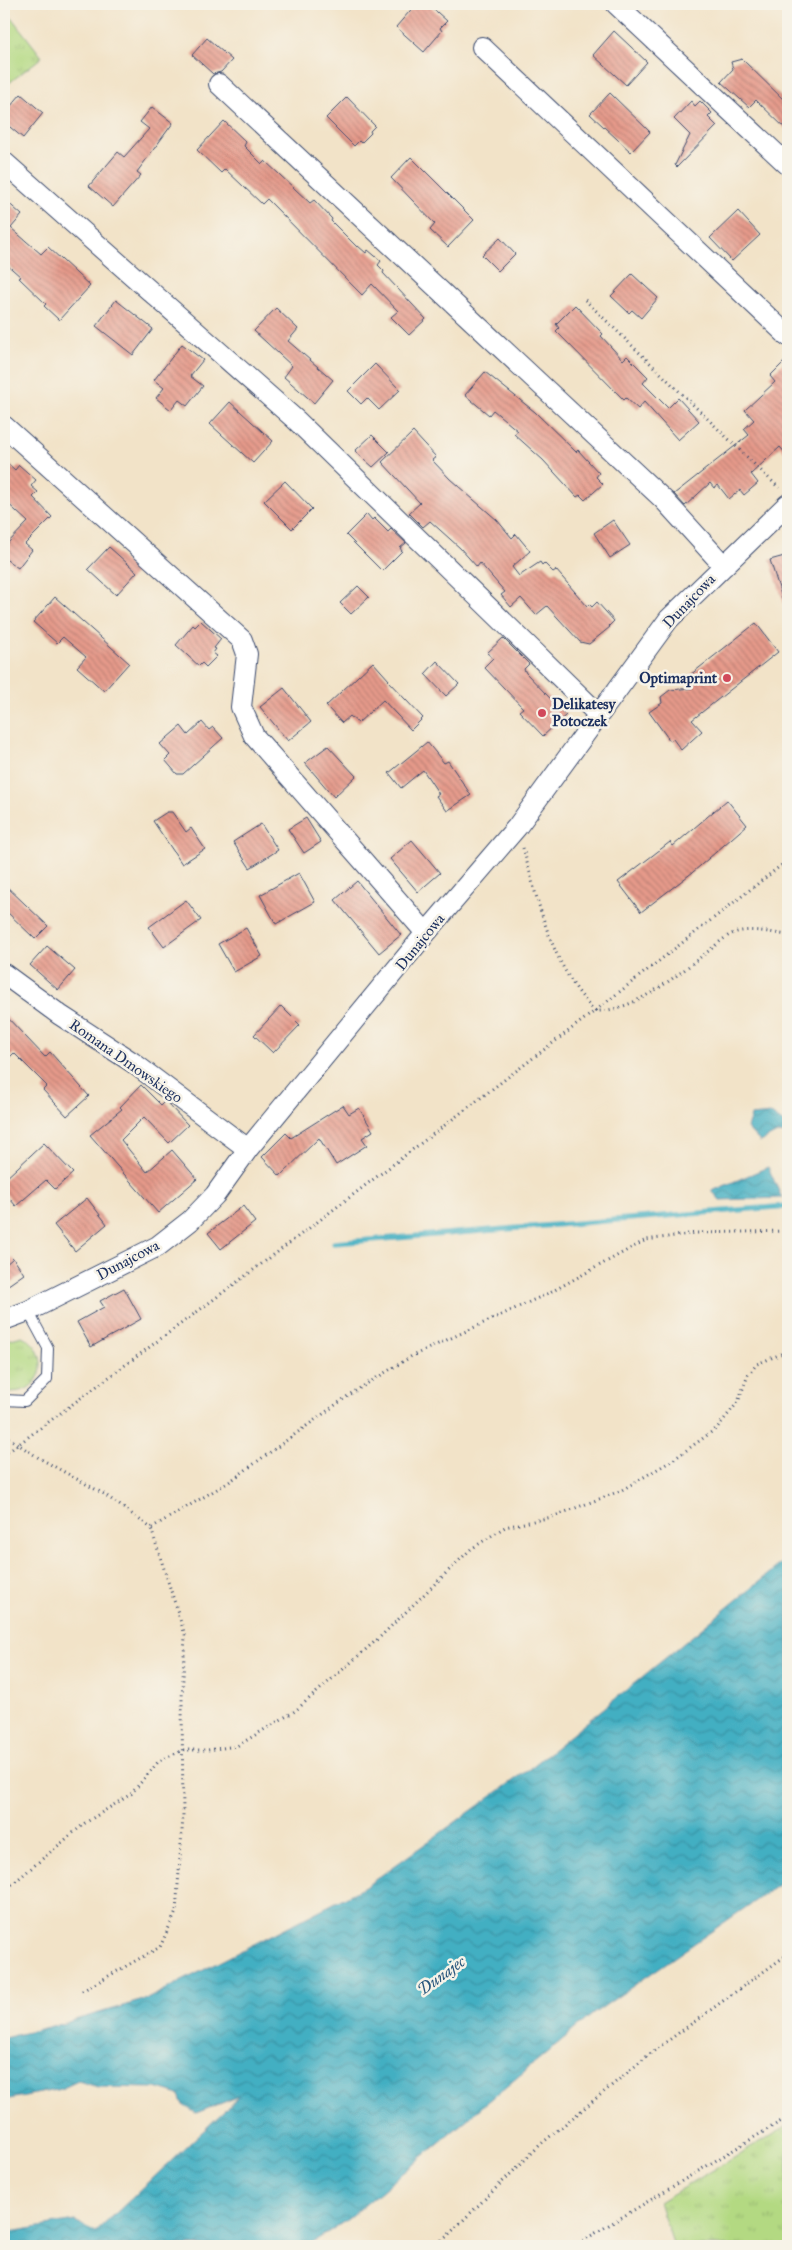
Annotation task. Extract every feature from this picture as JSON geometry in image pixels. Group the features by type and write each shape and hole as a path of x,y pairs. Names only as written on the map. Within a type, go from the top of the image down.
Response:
{"street":[{"path":"616,4 788,166"},
{"path":"482,47 788,336"},
{"path":"219,84 664,500 724,566"},
{"path":"4,162 296,420 599,715"},
{"path":"4,426 242,640 248,654 241,707 254,736 426,933"},
{"name":"Dunajcowa","path":"4,1320 28,1311 158,1246 190,1221 216,1194 248,1149 426,933 517,827 668,619 724,566 785,497"},
{"name":"Romana Dmowskiego","path":"4,974 60,1015 132,1062 248,1149"}],"lane":[{"path":"4,1400 25,1400 47,1379 48,1348 28,1311"}],"path":[{"path":"585,300 785,497"},
{"path":"517,827 543,916 560,962 582,998 595,1011 607,1011 626,1006 673,979 734,933 758,931 788,935"},
{"path":"4,1455 279,1251 595,1011 788,860"},
{"path":"150,1528 229,1482 352,1393 412,1356 551,1292 646,1240 696,1233 788,1231"},
{"path":"4,1891 85,1823 132,1794 159,1761 183,1750 208,1750 237,1746 294,1711 379,1638 471,1549 505,1527 552,1517 620,1491 672,1460 716,1428 738,1402 748,1375 757,1364 788,1351"},
{"path":"4,1435 104,1494 150,1528 185,1635 183,1817 176,1912 160,1947 82,1991"},
{"path":"433,2246 446,2236 541,2144 651,2053 788,1954"},
{"path":"574,2246 788,2117"}],"green space":[{"path":"4,8 42,57 4,87"},
{"path":"22,1336 35,1346 39,1353 41,1368 39,1376 28,1388 16,1392 4,1392 4,1341"},
{"path":"788,2126 788,2246 674,2246 659,2202"}],"water":[{"path":"771,1114 788,1126 788,1134 777,1133 760,1142 747,1128 751,1116"},
{"path":"768,1167 782,1198 720,1200 712,1191"},
{"name":"Dunajec","path":"788,1558 788,1878 593,2014 348,2219 307,2246 4,2246 4,2233 75,2221 96,2232 240,2096 196,2113 183,2105 179,2095 156,2088 98,2087 78,2081 61,2089 4,2100 4,2038 147,1999 365,1887 528,1770"}],"building":[{"path":"416,4 428,4 447,21 440,28 442,31 424,52 396,27"},
{"path":"614,31 647,62 626,85 593,55"},
{"path":"207,38 232,60 221,72 213,74 192,55"},
{"path":"742,59 788,104 788,131 756,100 749,107 721,82 733,69 731,62"},
{"path":"610,93 650,132 631,152 590,114"},
{"path":"21,94 43,113 23,138 4,122 4,114"},
{"path":"347,97 375,126 361,143 359,141 354,146 326,118"},
{"path":"691,101 695,106 700,101 712,113 708,117 717,126 677,167 675,165 690,135 674,119"},
{"path":"152,107 173,123 137,172 141,175 113,207 89,186 118,152 124,157 149,129 140,122"},
{"path":"224,121 246,142 244,146 262,164 265,161 310,203 314,200 332,219 331,221 357,247 366,253 368,250 381,261 378,265 384,271 383,273 426,319 409,335 391,317 398,311 372,284 362,295 267,199 262,204 225,169 221,173 197,150"},
{"path":"411,157 474,220 448,247 430,230 435,224 391,178"},
{"path":"4,199 22,215 11,228 41,254 48,247 90,286 59,320 44,306 46,304 19,278 21,277 4,262"},
{"path":"738,211 760,235 732,261 710,238"},
{"path":"500,238 515,254 498,271 482,255"},
{"path":"632,274 658,298 641,318 632,310 629,313 611,296"},
{"path":"116,300 153,329 133,355 96,326"},
{"path":"575,305 603,334 601,336 623,360 627,356 648,377 643,383 668,408 678,398 699,421 678,440 644,402 638,409 626,398 624,400 556,331 559,328 556,324"},
{"path":"276,308 298,329 288,341 333,380 314,403 284,377 292,366 254,331"},
{"path":"182,344 203,360 190,376 203,386 187,406 179,400 171,410 156,398 164,388 154,380"},
{"path":"788,358 788,456 780,447 751,474 758,483 744,495 740,490 729,499 718,485 714,488 710,483 685,506 674,494 749,435 744,429 754,420 745,410 775,382 770,376"},
{"path":"375,364 400,390 379,410 367,398 361,404 348,391"},
{"path":"485,372 535,412 576,452 578,450 599,473 596,477 603,484 585,500 580,495 577,497 543,460 514,434 518,431 493,410 489,415 465,395"},
{"path":"230,402 273,441 253,463 210,424"},
{"path":"413,432 436,457 432,460 450,479 497,520 512,538 516,534 530,551 512,567 519,576 540,562 542,565 544,563 553,572 556,570 587,606 589,604 592,607 597,602 614,621 610,627 589,644 580,642 547,606 536,615 521,598 511,607 501,595 505,592 480,563 477,567 460,548 430,521 423,527 409,513 420,503 382,462"},
{"path":"372,435 389,452 373,467 355,451"},
{"path":"4,460 15,470 19,465 36,480 31,486 38,492 33,497 52,517 25,544 32,550 18,568 4,558 4,547 28,522 4,500"},
{"path":"285,481 312,509 292,529 264,501"},
{"path":"367,514 372,520 374,518 388,532 391,529 406,543 400,548 402,551 382,571 346,535"},
{"path":"613,520 630,545 610,558 594,533"},
{"path":"109,547 137,572 116,595 88,569"},
{"path":"788,555 788,606 785,607 770,560"},
{"path":"358,586 369,597 351,614 340,603"},
{"path":"55,597 129,663 104,691 77,667 86,657 63,637 57,643 33,622"},
{"path":"201,621 221,639 214,648 216,649 213,653 217,656 206,667 202,663 199,666 176,645 193,625 195,627"},
{"path":"756,623 778,652 692,720 702,731 681,750 673,739 670,741 649,712 662,703 661,697 670,690 692,688 685,679"},
{"path":"503,638 529,664 524,669 526,673 566,715 543,736 519,711 523,708 484,667 493,658 487,653"},
{"path":"437,661 459,684 446,696 425,674"},
{"path":"373,662 423,718 411,730 383,700 358,723 350,716 342,723 326,706"},
{"path":"284,688 311,722 288,741 260,707"},
{"path":"202,722 209,730 213,727 223,738 183,774 177,774 165,760 170,755 160,744 181,726 188,735"},
{"path":"427,742 444,763 448,761 471,795 447,811 436,796 439,794 423,770 401,788 389,773"},
{"path":"328,746 356,776 334,797 305,763"},
{"path":"727,800 747,825 693,872 641,912 618,882 670,842 673,846"},
{"path":"167,812 172,812 186,832 191,828 205,849 182,864 153,821"},
{"path":"306,818 321,842 304,853 288,829"},
{"path":"261,824 278,850 250,868 233,842"},
{"path":"412,840 440,873 418,892 390,859"},
{"path":"299,873 315,902 276,924 260,895"},
{"path":"357,881 401,935 379,953 335,900"},
{"path":"4,884 48,926 35,939 4,909"},
{"path":"186,900 201,920 164,947 149,927"},
{"path":"246,928 262,956 234,972 218,944"},
{"path":"47,946 75,970 58,990 30,965"},
{"path":"281,1006 300,1025 273,1053 254,1035"},
{"path":"4,1014 45,1057 50,1052 89,1096 67,1116 43,1090 47,1086 14,1053 4,1063"},
{"path":"141,1085 161,1105 165,1101 188,1125 169,1143 144,1117 121,1140 147,1172 172,1150 197,1179 158,1213 90,1135 122,1109 120,1107"},
{"path":"343,1105 349,1114 359,1108 373,1131 362,1138 367,1145 336,1165 319,1138 280,1176 262,1157 286,1133 291,1138"},
{"path":"44,1143 73,1173 55,1189 46,1180 16,1206 4,1192 4,1180"},
{"path":"87,1198 107,1224 75,1251 54,1225"},
{"path":"243,1206 255,1222 221,1249 208,1233"},
{"path":"13,1258 24,1274 4,1288 4,1266"},
{"path":"124,1288 141,1319 91,1347 77,1322 104,1307 100,1301"}],"waterway":[{"path":"334,1243 788,1206"}],"place":[{"name":"Optimaprint","path":"727,678"},
{"name":"Delikatesy Potoczek","path":"542,713"}]}
